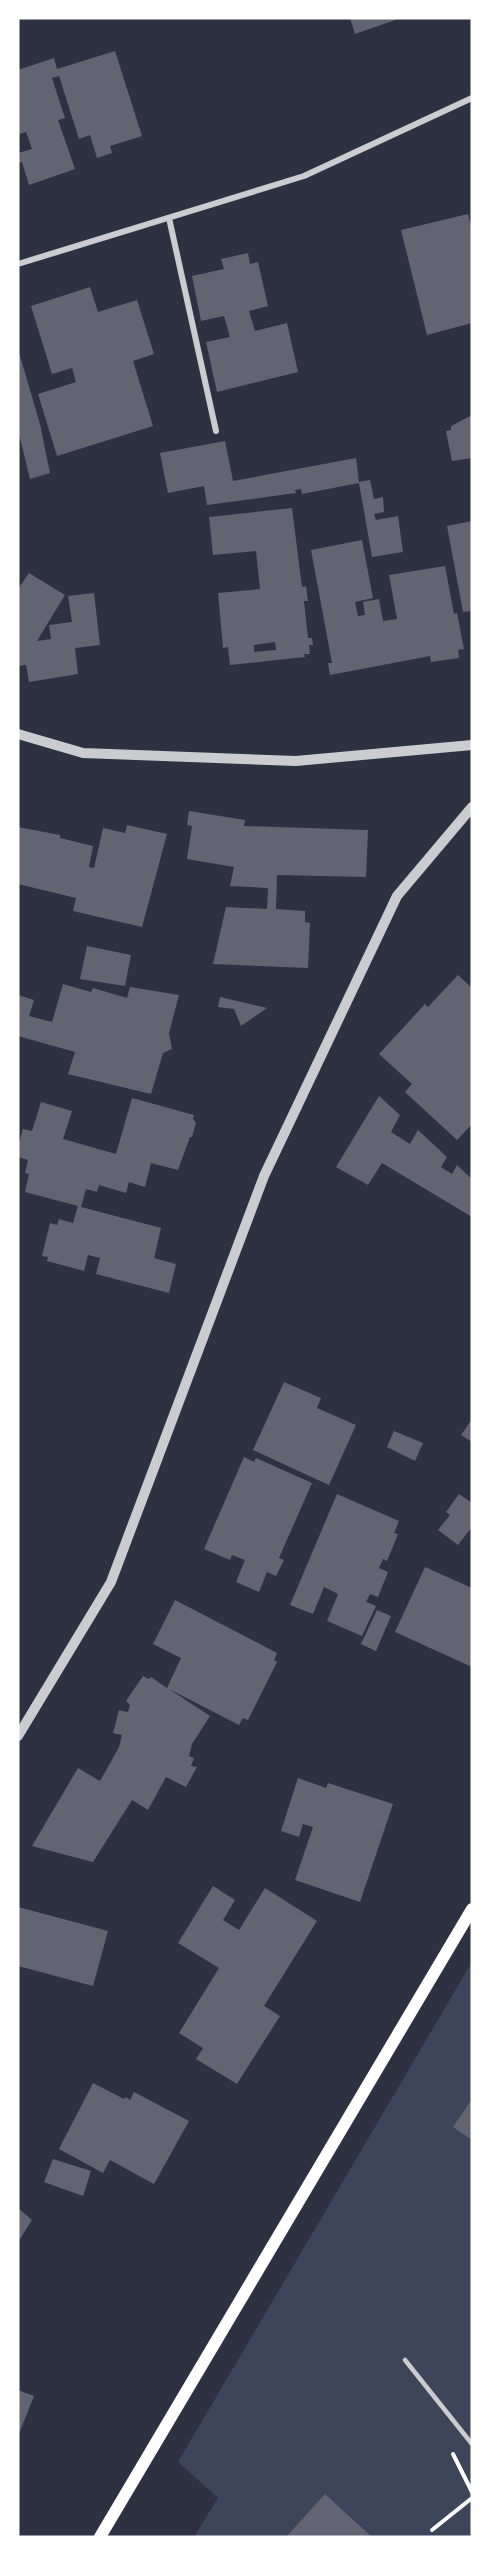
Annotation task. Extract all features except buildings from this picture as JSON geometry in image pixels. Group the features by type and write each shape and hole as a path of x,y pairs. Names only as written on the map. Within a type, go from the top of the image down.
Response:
{"main road":[{"path":"100,2537 472,1910"}],"street":[{"path":"18,264 304,176 472,98"},
{"path":"169,218 216,431"},
{"path":"18,734 83,753 296,761 472,744"},
{"path":"18,1736 111,1582 264,1176 397,896 472,807"}],"lane":[{"path":"405,2360 472,2444"}],"path":[{"path":"432,2530 472,2498"}],"shaded area":[{"path":"472,1962 472,2537 194,2537 218,2498 178,2462"}]}
